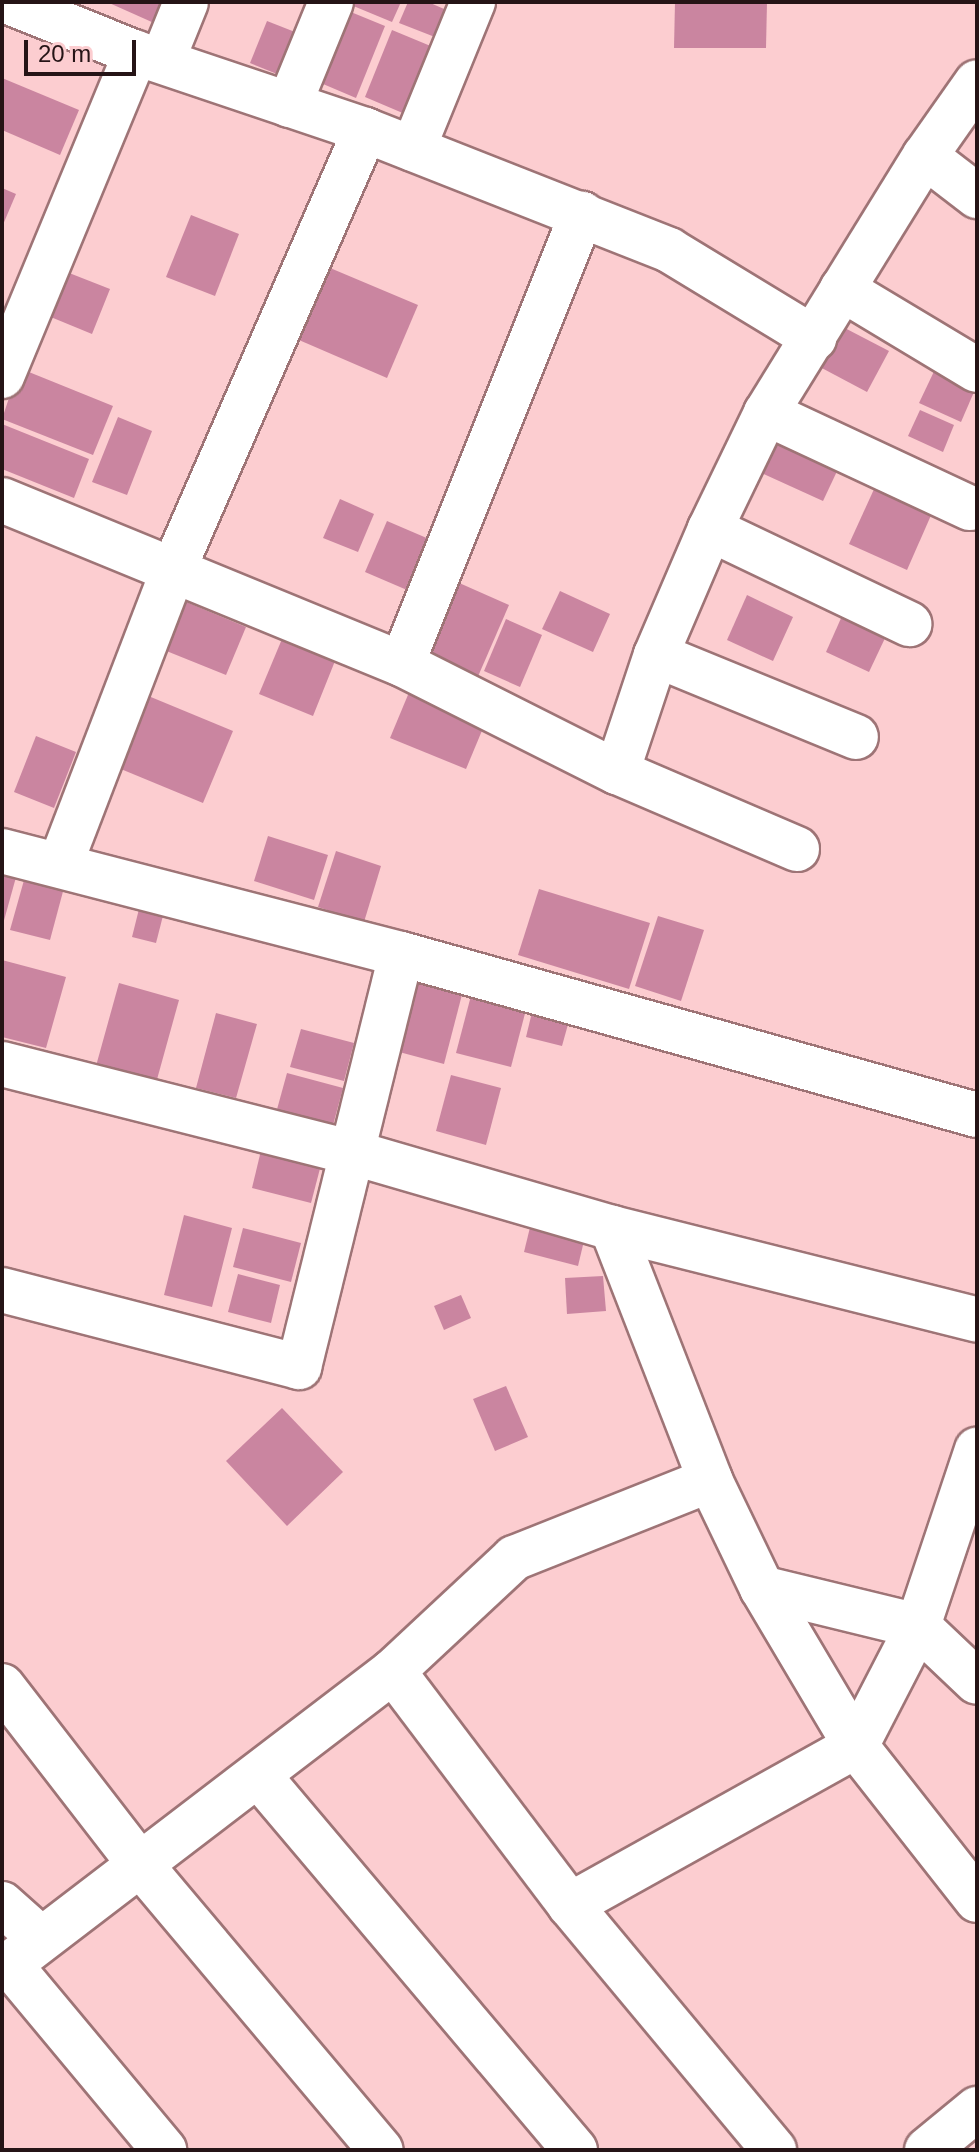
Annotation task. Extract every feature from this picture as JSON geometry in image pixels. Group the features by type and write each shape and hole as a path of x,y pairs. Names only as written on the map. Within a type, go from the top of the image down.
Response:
{"street":[{"path":"2,376 150,56 186,2"},
{"path":"289,105 331,2"},
{"path":"413,149 473,2"},
{"path":"27,5 150,56 365,130 669,250 814,338"},
{"path":"617,772 656,655 710,529 766,413 925,156 977,82"},
{"path":"60,865 174,568 365,130"},
{"path":"925,156 977,196"},
{"path":"402,664 582,214"},
{"path":"842,289 977,370"},
{"path":"766,413 970,508"},
{"path":"2,500 402,664 617,772 797,849"},
{"path":"710,529 909,624"},
{"path":"656,655 856,737"},
{"path":"2,851 401,954 977,1115"},
{"path":"2,1290 299,1367 401,954"},
{"path":"2,1064 351,1152 612,1228 977,1320"},
{"path":"612,1228 710,1480 762,1588 856,1746 977,1900"},
{"path":"570,1905 856,1746 918,1626 977,1450"},
{"path":"18,1958 393,1671 514,1558 710,1480"},
{"path":"762,1588 918,1626 977,1682"},
{"path":"393,1671 570,1905 774,2150"},
{"path":"2,1686 139,1863 381,2150"},
{"path":"258,1775 575,2150"},
{"path":"2,1904 18,1958 164,2150"},
{"path":"927,2150 977,2109"}],"building":[{"path":"107,2 163,2 154,23"},
{"path":"352,2 401,2 392,22 351,5"},
{"path":"408,2 428,2 451,12 440,39 399,23"},
{"path":"675,2 767,2 766,48 674,48"},
{"path":"346,10 385,26 356,98 316,81"},
{"path":"267,21 295,32 277,74 250,63"},
{"path":"392,30 433,47 405,114 365,97"},
{"path":"2,78 79,110 60,155 2,130"},
{"path":"2,188 16,194 2,227"},
{"path":"191,215 239,234 215,296 166,277"},
{"path":"323,265 418,305 387,378 292,337"},
{"path":"59,269 110,289 92,334 41,313"},
{"path":"839,325 889,351 867,392 818,366"},
{"path":"938,363 977,385 961,422 919,403"},
{"path":"19,368 113,406 93,455 2,419"},
{"path":"920,410 954,425 943,452 908,436"},
{"path":"118,417 152,431 127,495 92,482"},
{"path":"2,424 89,459 74,498 2,469"},
{"path":"773,437 839,467 823,501 757,471"},
{"path":"875,487 932,513 907,570 849,544"},
{"path":"340,499 374,514 358,552 323,538"},
{"path":"387,521 429,539 407,590 365,572"},
{"path":"457,582 509,605 476,681 424,657"},
{"path":"560,591 610,614 593,652 542,629"},
{"path":"747,595 793,617 773,661 727,640"},
{"path":"179,599 246,627 226,675 159,648"},
{"path":"842,616 886,636 869,672 826,652"},
{"path":"506,619 542,635 520,687 484,671"},
{"path":"282,639 335,661 313,716 259,694"},
{"path":"410,690 486,721 466,769 390,738"},
{"path":"146,695 233,731 203,803 116,767"},
{"path":"36,736 76,752 54,808 14,792"},
{"path":"268,836 328,855 314,900 254,881"},
{"path":"336,851 381,866 364,922 318,907"},
{"path":"2,866 18,870 3,924 2,924"},
{"path":"26,873 65,884 50,940 10,930"},
{"path":"539,889 650,923 629,989 518,955"},
{"path":"142,897 166,904 156,943 132,937"},
{"path":"658,916 704,930 681,1001 635,986"},
{"path":"2,960 66,977 46,1048 2,1037"},
{"path":"409,968 465,983 444,1064 388,1049"},
{"path":"119,983 179,1000 156,1083 96,1066"},
{"path":"473,988 528,1002 511,1067 456,1053"},
{"path":"535,1000 572,1010 562,1046 526,1037"},
{"path":"216,1013 257,1024 236,1098 196,1088"},
{"path":"301,1029 354,1043 344,1081 290,1067"},
{"path":"287,1073 343,1088 332,1129 276,1113"},
{"path":"451,1075 501,1088 486,1145 436,1131"},
{"path":"263,1142 323,1157 311,1203 252,1188"},
{"path":"534,1211 588,1224 578,1266 524,1252"},
{"path":"184,1215 232,1228 212,1307 164,1295"},
{"path":"243,1228 301,1243 291,1282 233,1267"},
{"path":"238,1274 280,1285 271,1323 228,1312"},
{"path":"603,1276 606,1311 567,1314 565,1278"},
{"path":"461,1295 471,1318 444,1330 434,1306"},
{"path":"506,1386 528,1437 495,1451 473,1399"},
{"path":"282,1408 343,1472 287,1526 226,1461"}]}
